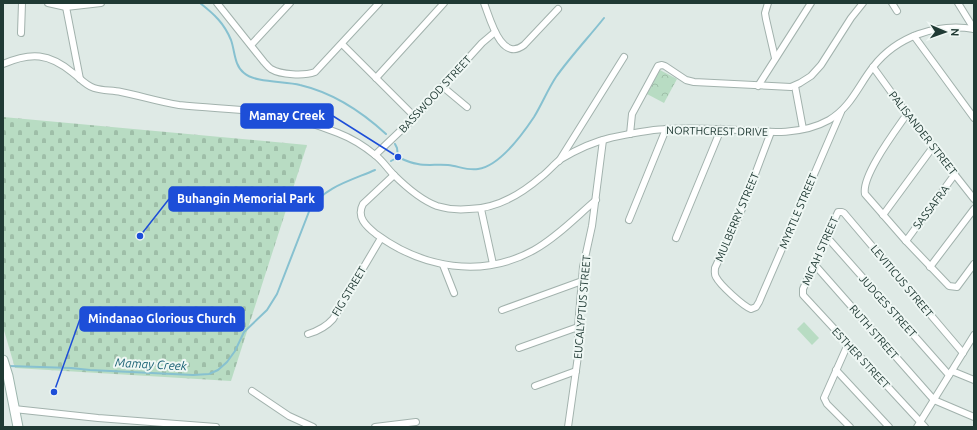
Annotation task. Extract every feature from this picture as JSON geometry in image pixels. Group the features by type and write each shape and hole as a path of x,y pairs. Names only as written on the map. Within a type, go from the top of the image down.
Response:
{"main road":[{"path":"3,360 8,376 17,427"}],"street":[{"path":"22,3 22,33"},
{"path":"48,3 66,7 101,3"},
{"path":"217,3 271,69 277,72 307,74 315,72 379,3"},
{"path":"251,45 290,3"},
{"path":"376,78 444,3"},
{"path":"484,3 495,32 504,46 513,50 521,48 558,9"},
{"path":"768,3 765,13 774,58"},
{"path":"758,86 774,58 811,3"},
{"path":"630,134 632,114 658,66 666,66 686,80 694,82 758,86 795,86 811,76 821,65 863,3"},
{"path":"892,3 897,10"},
{"path":"958,3 974,29"},
{"path":"66,7 80,79"},
{"name":"NORTHCREST DRIVE","path":"3,64 20,57 31,56 48,58 60,64 86,85 96,89 119,92 179,105 281,115 340,134 376,155 405,185 429,202 440,207 465,210 481,209 499,204 526,189 559,161 582,148 603,140 630,134 666,129 721,129 771,132 803,129 815,126 841,112 872,67 884,54 897,44 929,30 947,27 974,29"},
{"name":"BASSWOOD STREET","path":"376,155 415,117 482,43 495,32"},
{"path":"914,36 974,118"},
{"path":"342,44 415,117"},
{"path":"559,161 624,57"},
{"name":"PALISANDER STREET","path":"872,67 974,199"},
{"path":"795,86 803,129"},
{"path":"443,87 467,107"},
{"name":"MYRTLE STREET","path":"754,309 759,302 841,112"},
{"path":"907,114 881,154 865,186 865,194 948,286 957,287 974,264"},
{"path":"629,220 666,129"},
{"path":"676,238 721,129"},
{"name":"MULBERRY STREET","path":"754,309 747,307 723,286 718,281 714,272 740,214 771,132"},
{"name":"EUCALYPTUS STREET","path":"568,427 579,349 578,327 585,255 592,226 603,140"},
{"path":"883,215 933,147"},
{"name":"SASSAFRA","path":"906,241 955,174"},
{"path":"394,175 363,204 360,210 360,216 363,221 374,233 398,249 411,255 457,267 475,268 511,259 534,250 596,200"},
{"path":"481,209 493,264"},
{"path":"930,267 974,209"},
{"name":"MICAH STREET","path":"802,294 836,214 840,211"},
{"name":"LEVITICUS STREET","path":"840,211 844,213 963,353"},
{"name":"JUDGES STREET","path":"826,236 950,373"},
{"name":"FIG STREET","path":"308,334 322,329 334,319 381,238"},
{"path":"443,264 454,293"},
{"name":"RUTH STREET","path":"814,264 934,400"},
{"path":"502,310 582,280"},
{"name":"ESTHER STREET","path":"802,294 918,424 925,427"},
{"path":"519,348 578,327"},
{"path":"918,424 963,353 972,343 974,335"},
{"path":"848,344 825,395 825,400 827,404 850,427"},
{"path":"836,370 889,427"},
{"path":"535,386 576,371"},
{"path":"950,373 974,380"},
{"path":"252,391 303,425 313,427"},
{"path":"934,400 974,417"},
{"path":"14,409 98,418 216,427"},
{"path":"375,427 416,422"}],"green space":[{"path":"660,70 677,79 664,103 647,94"},
{"path":"3,117 307,145 231,381 15,368 3,327"},
{"path":"804,322 819,338 812,345 797,329"}],"waterway":[{"path":"200,3 222,24 231,40 238,66 244,73 255,79 312,88 336,98 357,110 386,134"},
{"path":"398,157 418,164 448,165 470,169 486,167 494,162 510,149 523,132 534,117 556,77 604,18"},
{"path":"395,144 398,157"},
{"name":"Mamay Creek","path":"391,161 398,157"},
{"name":"Mamay Creek","path":"9,366 193,375 209,374 218,370 227,362 235,351 244,332 267,310 277,294 310,209 316,201 339,185 375,170"}],"place":[{"name":"Mamay Creek","path":"398,157"},
{"name":"Buhangin Memorial Park","path":"140,236"},
{"name":"Mindanao Glorious Church","path":"54,392"}]}
